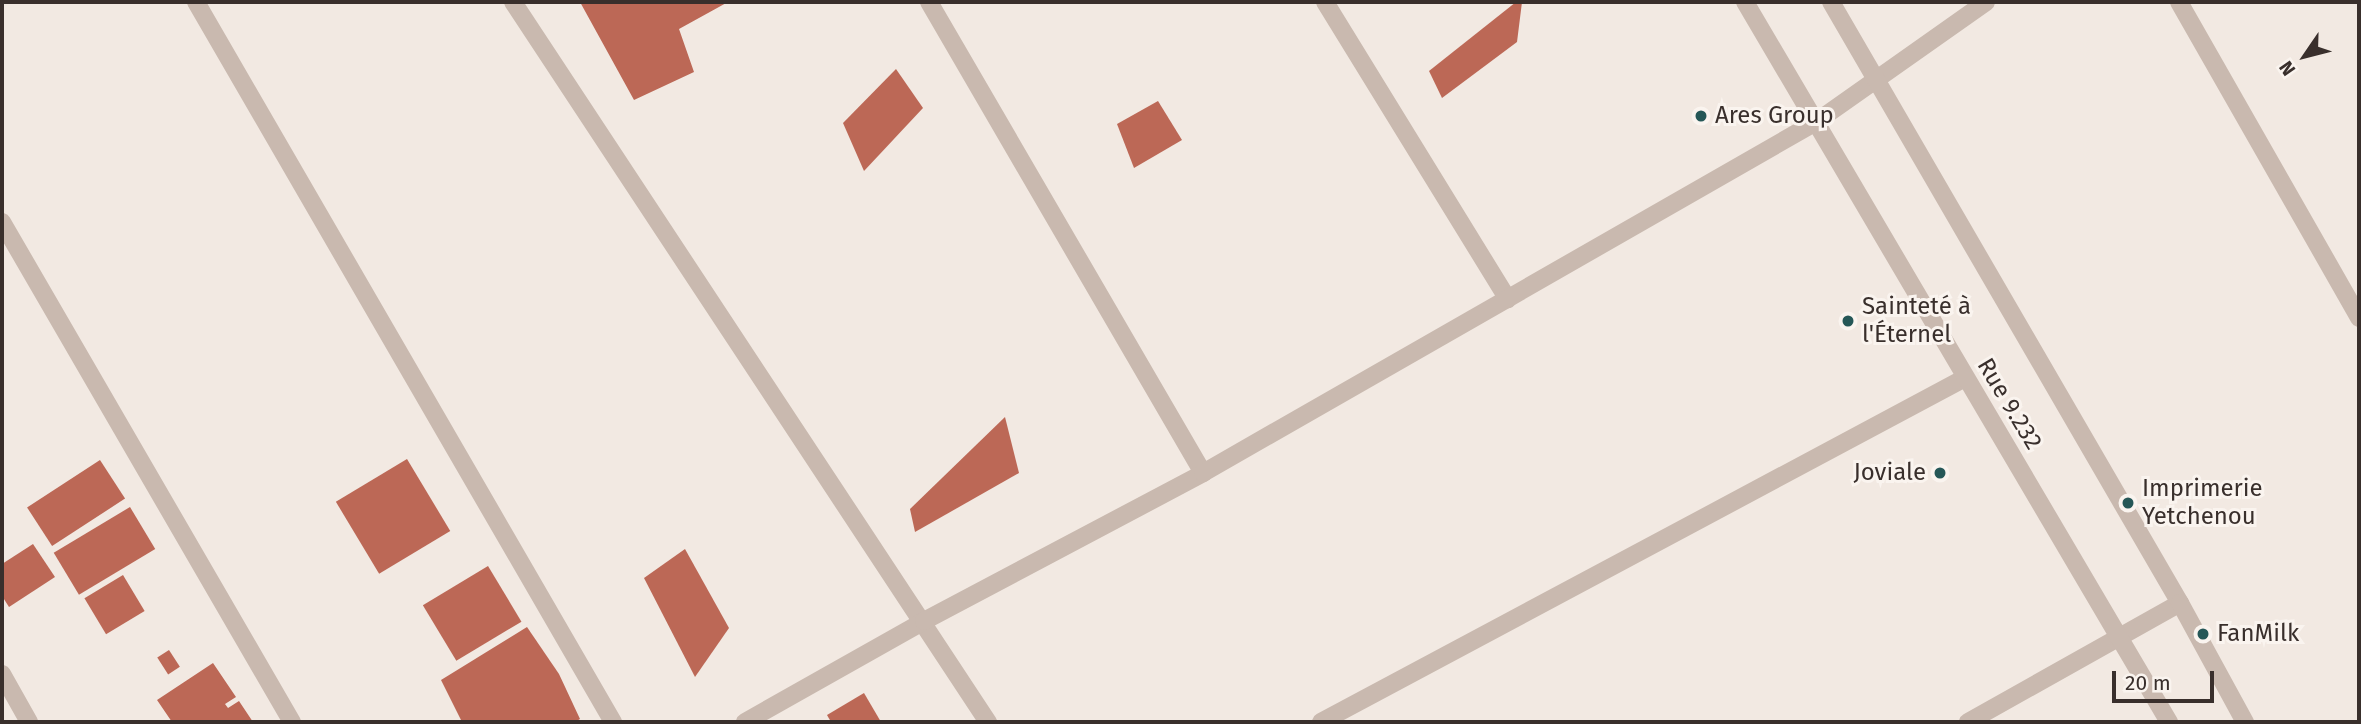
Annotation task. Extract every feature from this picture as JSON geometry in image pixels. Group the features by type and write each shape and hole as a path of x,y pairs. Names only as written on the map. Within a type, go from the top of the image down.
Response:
{"street":[{"path":"196,2 613,722"},
{"path":"513,2 924,621 988,722"},
{"path":"929,2 1203,472"},
{"path":"1325,2 1508,299"},
{"name":"Rue 9.232","path":"1745,2 2169,722"},
{"name":"Rue 9.232","path":"1831,2 1878,78 2180,603 2245,722"},
{"path":"745,722 924,621 1203,472 1816,122 1986,2"},
{"path":"2179,2 2359,318"},
{"path":"2,222 292,722"},
{"path":"1321,722 1965,378"},
{"path":"1968,722 2180,603"},
{"path":"2,674 29,722"}],"building":[{"path":"580,2 728,2 679,29 694,72 634,100"},
{"path":"1516,2 1522,2 1517,42 1442,98 1429,71"},
{"path":"896,69 923,108 864,171 843,123"},
{"path":"1158,101 1182,140 1134,168 1117,124"},
{"path":"1005,417 1019,473 915,532 910,509"},
{"path":"407,459 450,531 379,574 336,502"},
{"path":"100,460 125,499 52,546 27,507"},
{"path":"130,507 155,549 79,595 54,553"},
{"path":"33,544 55,577 9,607 2,596 2,564"},
{"path":"685,549 729,628 695,677 644,578"},
{"path":"488,566 521,622 456,661 423,605"},
{"path":"123,575 145,611 106,634 84,598"},
{"path":"527,627 559,674 580,719 575,722 462,722 441,680"},
{"path":"169,650 180,667 168,674 157,658"},
{"path":"213,663 236,697 225,704 228,708 239,701 253,722 172,722 157,700"},
{"path":"864,693 881,722 831,722 827,715"}],"place":[{"name":"Ares Group","path":"1701,116"},
{"name":"Sainteté à l'Éternel","path":"1848,321"},
{"name":"Joviale","path":"1940,473"},
{"name":"Imprimerie Yetchenou","path":"2128,503"},
{"name":"FanMilk","path":"2203,634"}]}
